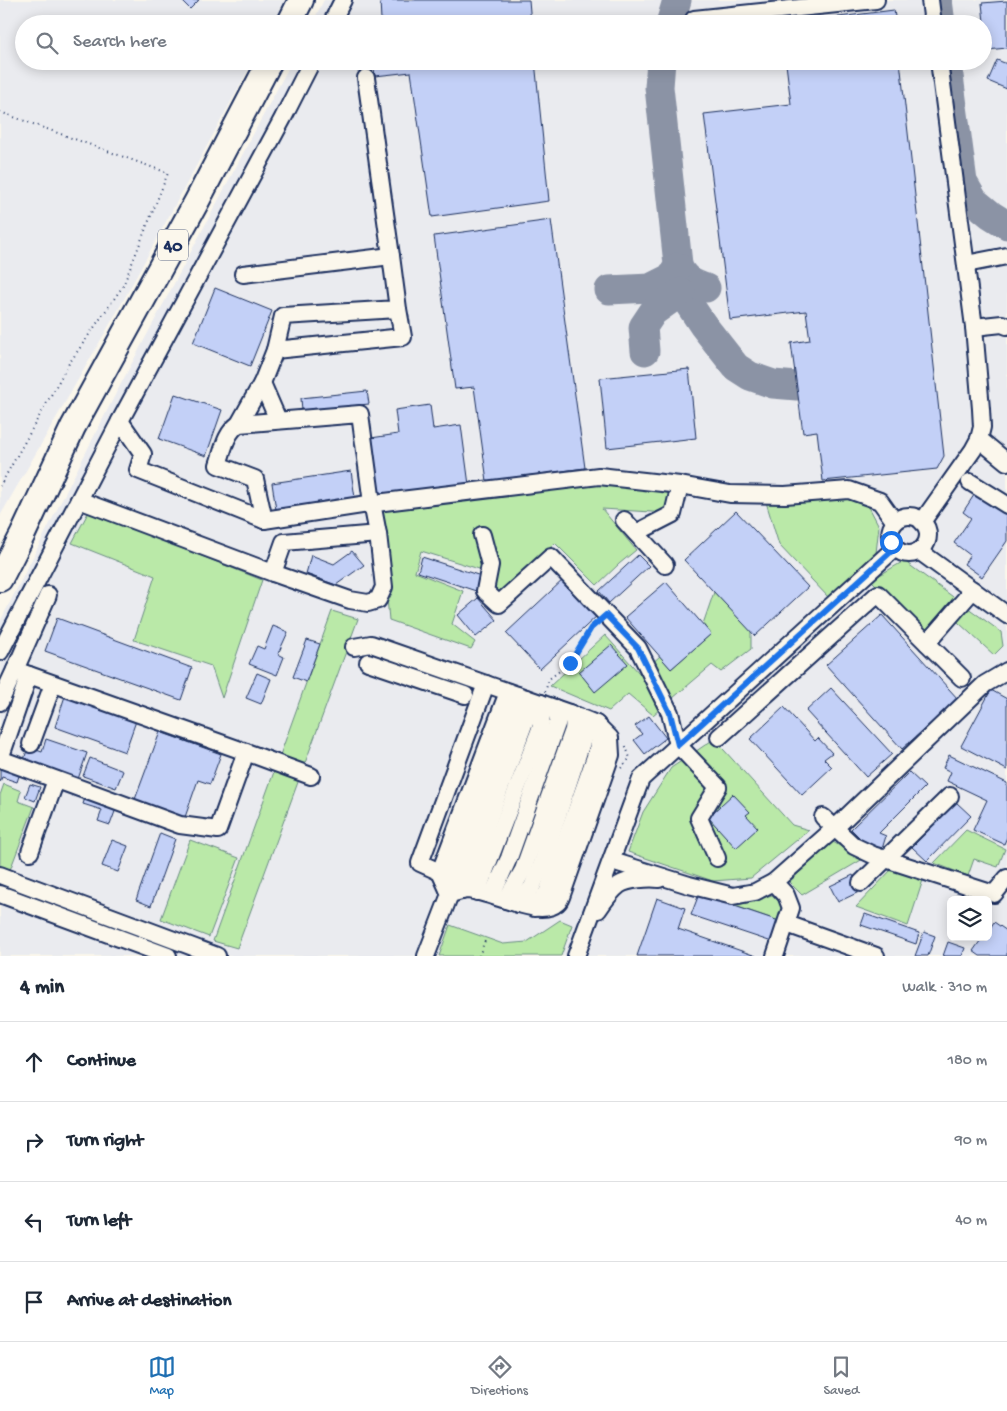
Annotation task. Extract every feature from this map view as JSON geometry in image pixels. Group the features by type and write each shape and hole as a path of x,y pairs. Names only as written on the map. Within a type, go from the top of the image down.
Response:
{"highway":[{"path":"294,15 302,0"},
{"name":"40","path":"0,579 73,427 198,201 265,70"},
{"name":"40","path":"0,543 10,524 73,427"}],"street":[{"path":"336,15 343,0"},
{"path":"740,15 876,0"},
{"path":"930,0 932,15"},
{"path":"0,652 120,421 307,70"},
{"path":"922,522 973,450 979,440 982,427 974,327 940,70"},
{"path":"275,350 403,337 366,78"},
{"path":"243,274 391,256"},
{"path":"966,264 1007,256"},
{"path":"264,520 254,479 218,465 226,440 233,428 239,424 262,384 275,350 283,316 398,309"},
{"path":"974,327 1002,324 1007,326"},
{"path":"262,384 278,420"},
{"path":"79,500 350,600 368,603 378,600 384,587 360,414 239,424"},
{"path":"120,421 142,454 138,470 264,520 372,503 600,476 680,485 730,494 785,495 849,490 880,501 895,522"},
{"path":"979,440 1007,462"},
{"path":"970,482 1007,505"},
{"path":"636,533 673,514 680,485"},
{"path":"909,516 922,522 926,526 928,537 919,551 913,554 906,554 895,548 891,542 890,535 891,528 895,522 909,516"},
{"path":"624,520 665,565"},
{"path":"273,573 284,542 378,534"},
{"path":"482,535 490,565 485,591 499,604 551,557 638,648 670,713 678,745 718,787 699,818 716,858"},
{"path":"576,956 641,779 895,548"},
{"path":"919,551 1002,611 1007,621"},
{"path":"927,642 973,590"},
{"path":"719,737 878,594 962,678"},
{"path":"48,595 22,673 0,759 180,825 218,830 246,752"},
{"path":"354,647 371,644 486,684 596,724 610,738 611,755 562,897 556,904 548,908 486,897 420,863 486,684"},
{"path":"612,861 733,896 755,892 774,882 829,823 989,682 1003,667 1007,658"},
{"path":"368,662 465,695"},
{"path":"989,682 1007,671"},
{"path":"22,673 311,776"},
{"path":"0,702 22,673"},
{"path":"31,744 53,684"},
{"path":"440,872 542,704"},
{"path":"486,897 540,728 542,704"},
{"path":"426,956 486,897 523,870 573,730 574,721 542,704 516,705 486,897"},
{"path":"30,852 56,780"},
{"path":"861,883 950,796"},
{"path":"829,823 854,846 885,859 994,894 1007,878"},
{"path":"0,875 217,956"},
{"path":"588,926 604,901 620,885 635,880 652,878 676,881"},
{"path":"774,882 786,895 791,908 775,956"},
{"path":"0,894 168,956"},
{"path":"787,924 876,956"}],"path":[{"path":"0,112 168,172 123,286 68,365 0,486"},
{"path":"542,704 549,679 570,663 591,628 606,615"},
{"path":"479,956 486,938"}],"shaded area":[{"path":"0,0 285,0 278,15 15,15 15,70 248,70 122,303 0,516"},
{"path":"324,0 1007,0 1007,956 0,956 0,622 114,397 287,70 992,70 992,15 316,15"}],"green space":[{"path":"594,483 673,490 668,513 602,509 636,550 597,585 555,543 497,598 490,591 492,573 421,551 415,572 463,591 452,624 475,642 471,649 389,620 379,509"},
{"path":"838,496 868,505 879,526 876,553 829,598 779,545 766,502"},
{"path":"89,511 262,580 222,698 211,666 134,640 155,576 72,543"},
{"path":"904,561 1001,632 1003,646 994,655 948,613 927,636 871,580"},
{"path":"714,592 751,631 751,649 721,672 712,665 653,715 628,694 609,711 550,686 605,635 640,674 660,656 671,669 711,634 703,624"},
{"path":"332,611 358,619 237,948 213,941"},
{"path":"714,739 792,825 809,830 751,878 713,881 628,852 643,812 671,768"},
{"path":"4,784 21,791 18,801 34,807 10,870 0,866 0,795"},
{"path":"966,830 1005,849 998,867 974,859 968,876 934,863"},
{"path":"190,840 239,858 209,937 161,919"},
{"path":"833,842 863,859 802,895 789,882"},
{"path":"891,870 923,880 908,926 856,907"},
{"path":"772,895 784,907 779,921 735,906"},
{"path":"560,920 572,925 561,956 439,956 450,925 503,944 527,942"}],"building":[{"path":"181,0 199,0 190,9"},
{"path":"380,0 529,0 530,15 381,15"},
{"path":"1007,1 1007,48 992,50 992,15 983,15 982,3"},
{"path":"894,10 895,15 854,15"},
{"path":"997,60 1007,64 1007,89 988,81"},
{"path":"374,70 536,70 549,201 432,217 411,72 375,76"},
{"path":"787,70 901,70 944,456 937,469 823,481 817,431 803,433 791,343 810,340 806,311 730,320 704,114 791,104"},
{"path":"551,220 585,468 487,481 474,387 455,389 434,236"},
{"path":"215,288 272,311 250,366 193,343"},
{"path":"689,369 696,438 607,448 600,378"},
{"path":"367,391 369,404 302,411 301,398"},
{"path":"175,394 222,410 206,456 159,439"},
{"path":"430,405 433,429 461,425 469,485 379,496 371,438 398,434 395,410"},
{"path":"351,471 355,498 276,510 272,483"},
{"path":"976,492 1007,514 1007,541 982,577 964,564 970,555 954,543 971,518 963,512"},
{"path":"736,511 808,587 755,636 684,560"},
{"path":"352,551 364,565 336,585 306,574 311,555 334,564"},
{"path":"638,555 649,566 609,603 599,591"},
{"path":"422,557 481,576 476,591 418,572"},
{"path":"565,578 599,614 540,669 506,633"},
{"path":"666,582 711,634 671,669 625,617"},
{"path":"478,598 497,620 476,637 458,615"},
{"path":"882,615 958,699 902,749 826,665"},
{"path":"57,618 192,668 181,700 45,651"},
{"path":"273,626 288,632 278,654 284,657 277,675 249,664 257,646 264,649"},
{"path":"307,640 320,644 306,682 293,677"},
{"path":"611,645 628,664 595,692 579,672"},
{"path":"257,673 271,679 261,704 246,698"},
{"path":"831,688 892,754 866,777 806,711"},
{"path":"991,690 1007,699 1007,770 961,746"},
{"path":"65,696 136,721 125,752 55,727"},
{"path":"784,707 815,741 818,738 832,753 824,759 832,767 802,795 750,739"},
{"path":"649,716 666,738 645,754 634,740 642,734 635,726"},
{"path":"160,732 221,754 210,784 198,780 184,820 134,802"},
{"path":"46,739 87,753 77,782 23,763 28,747 42,752"},
{"path":"949,755 1007,783 1007,837 1004,844 973,830 987,800 947,781 951,772 943,768"},
{"path":"90,758 123,771 116,788 83,776"},
{"path":"0,763 21,770 17,782 2,777 0,782"},
{"path":"909,772 925,787 879,833 886,836 882,849 867,845 851,829"},
{"path":"30,784 40,787 35,801 25,797"},
{"path":"733,794 750,812 746,815 758,828 736,848 708,817"},
{"path":"86,795 117,806 110,825 98,821 102,810 83,804"},
{"path":"956,802 971,816 927,861 912,847"},
{"path":"160,833 175,839 151,906 136,900"},
{"path":"112,840 128,846 118,872 102,866"},
{"path":"853,875 861,891 838,902 830,886"},
{"path":"699,894 779,921 772,942 691,915"},
{"path":"657,898 685,908 678,929 756,956 637,956"},
{"path":"865,914 919,933 916,944 861,925"},
{"path":"994,922 1007,931 1007,956 980,956 973,951 980,941 992,941 992,925"},
{"path":"924,932 935,936 928,956 915,956"},
{"path":"948,942 965,948 962,956 943,956"}],"taxiway":[{"path":"673,15 677,0"},
{"path":"938,0 940,15"},
{"path":"660,70 659,87 681,292 703,325 736,367 750,376 773,384 797,386"},
{"path":"948,70 963,182 974,201 1007,225"},
{"path":"678,267 689,281 706,288"},
{"path":"609,290 650,288 670,278 678,267"},
{"path":"645,351 643,327 653,312 681,292"}],"route":[{"path":"570,663 591,628 606,615 638,648 670,713 678,745 895,548 891,542"}]}
